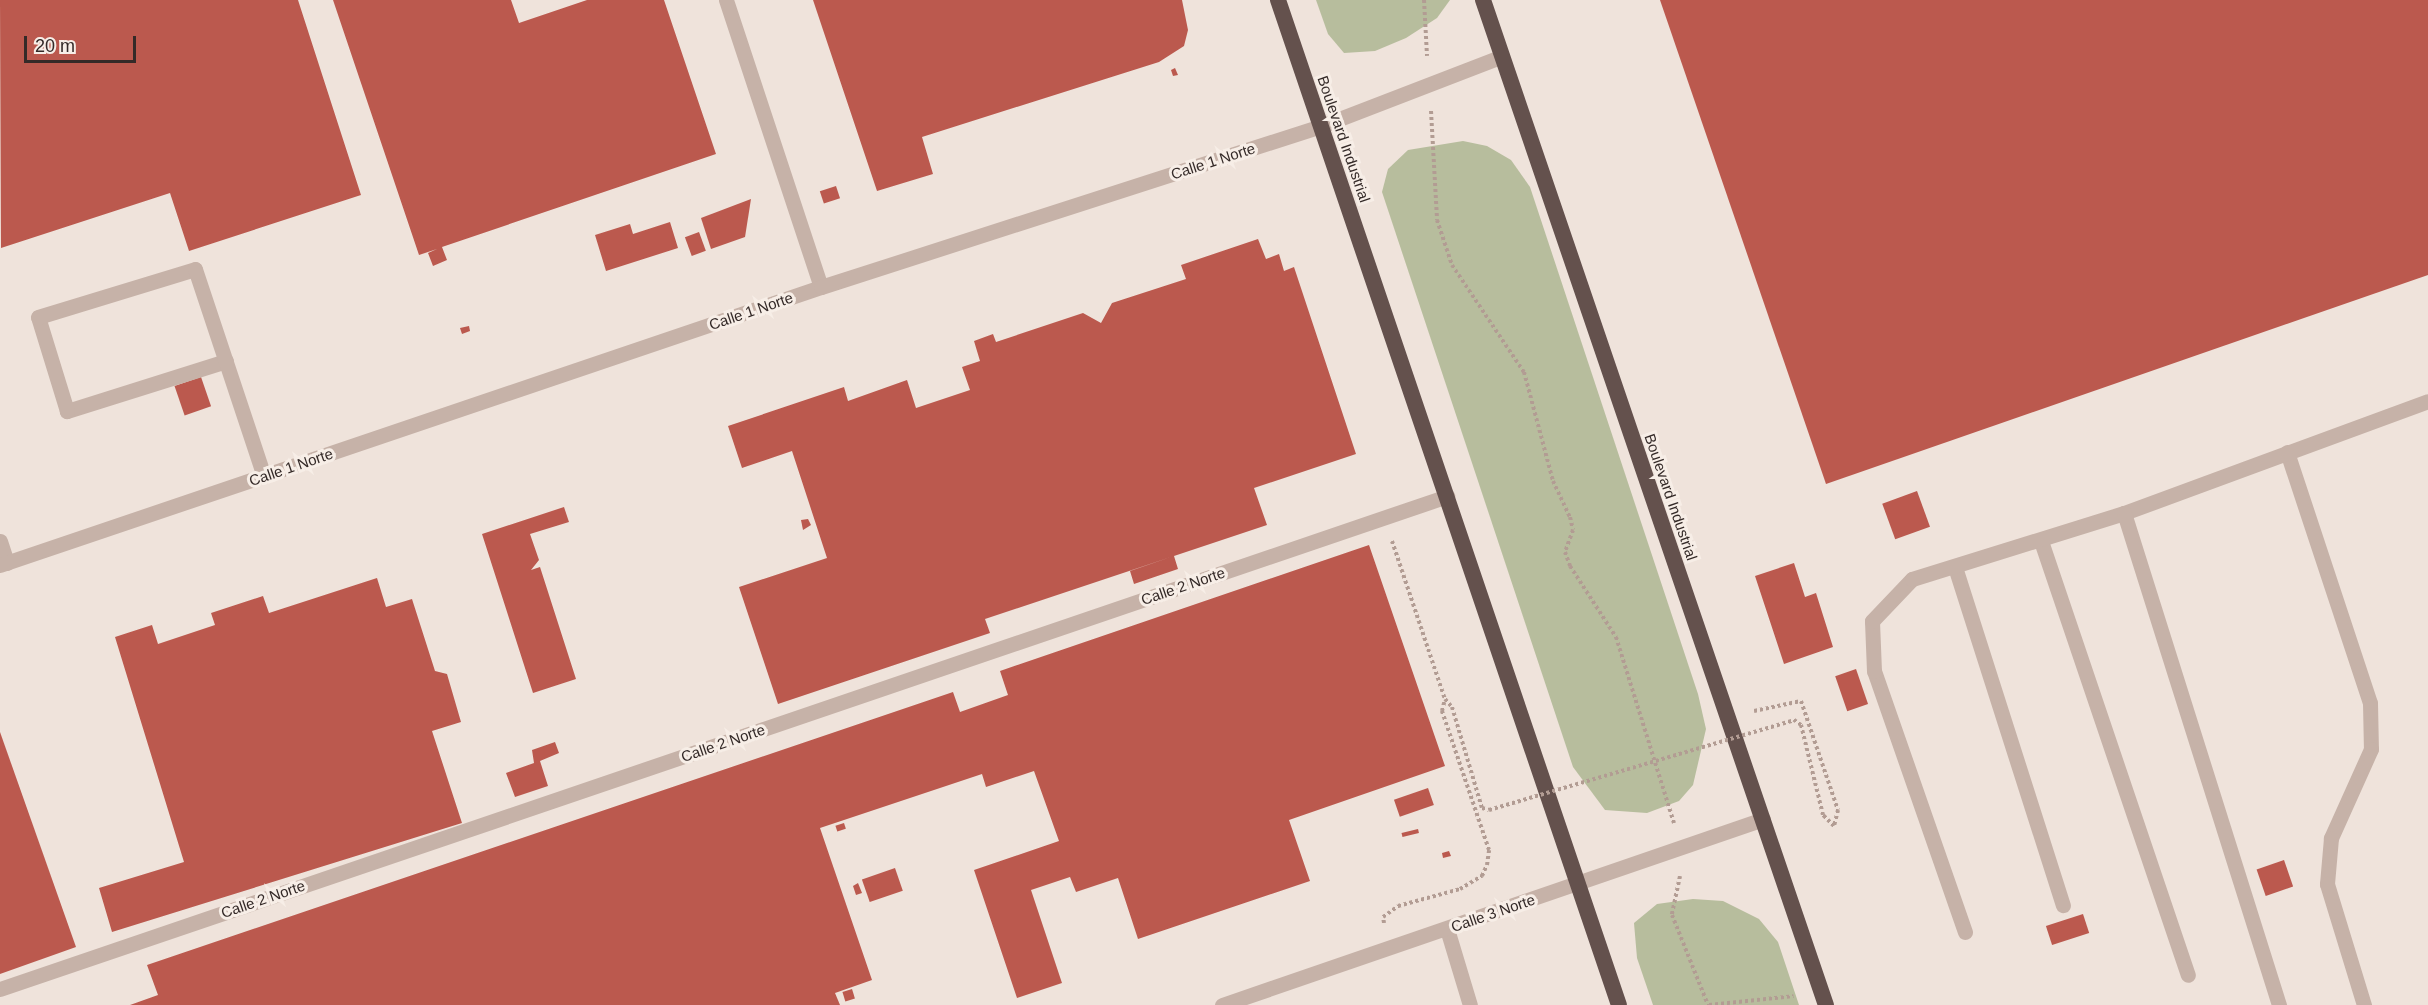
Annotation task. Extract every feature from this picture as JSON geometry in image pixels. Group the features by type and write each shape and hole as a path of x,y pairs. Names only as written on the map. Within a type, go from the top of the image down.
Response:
{"highway":[{"name":"Boulevard Industrial","path":"1278,0 1619,1005"},
{"name":"Boulevard Industrial","path":"1483,0 1826,1005"}],"street":[{"path":"726,0 821,287"},
{"name":"Calle 1 Norte","path":"4,564 821,287 1321,126 1429,87 1502,56"},
{"path":"226,361 67,411 38,317 195,268 226,361 264,476"},
{"path":"1965,932 1874,671 1872,621 1912,579 2041,541 2124,513 2428,401"},
{"path":"2287,453 2370,703 2371,749 2331,838 2327,884 2364,1005"},
{"name":"Calle 2 Norte","path":"0,989 1447,496"},
{"path":"2124,513 2279,1005"},
{"path":"0,541 4,564"},
{"path":"2041,541 2188,975"},
{"path":"1955,567 2063,905"},
{"name":"Calle 3 Norte","path":"1222,1005 1244,1002 1763,819"},
{"path":"1447,929 1470,1005"}],"path":[{"path":"1424,0 1437,220 1452,265 1524,372 1553,481 1570,517 1573,530 1565,552 1570,566 1616,637 1685,846 1671,915 1708,1005 1762,1003 1820,988"},
{"path":"1384,518 1445,699 1452,707 1482,808 1489,810 1794,720 1801,725 1823,815 1834,826 1838,810 1801,701 1727,716"},
{"path":"1383,917 1398,906 1460,889 1482,876 1487,865 1489,850 1442,711 1445,699"}],"green space":[{"path":"1316,0 1450,0 1437,18 1406,38 1375,51 1344,53 1328,34"},
{"path":"1463,141 1487,146 1511,160 1530,187 1698,694 1706,729 1693,785 1679,801 1647,813 1605,810 1573,767 1382,192 1388,169 1408,150"},
{"path":"1693,899 1723,901 1759,919 1778,942 1799,1005 1653,1005 1637,958 1634,923 1657,904"}],"building":[{"path":"0,0 298,0 361,195 189,251 170,193 1,248"},
{"path":"333,0 511,0 519,23 587,0 664,0 716,154 442,247 447,260 433,266 428,253 437,249 419,255"},
{"path":"813,0 1182,0 1188,30 1184,46 1159,62 922,137 933,174 877,191"},
{"path":"1660,0 2428,0 2428,275 1826,484"},
{"path":"1175,68 1178,75 1173,76 1171,70"},
{"path":"836,186 840,198 824,204 820,191"},
{"path":"751,199 745,237 711,249 701,218"},
{"path":"670,222 678,248 606,271 595,235 630,224 633,234"},
{"path":"699,232 706,251 692,256 685,237"},
{"path":"1258,239 1266,259 1279,254 1284,271 1294,267 1356,454 1254,488 1267,525 1174,556 1178,569 1134,584 1130,571 1171,557 985,619 990,633 778,704 739,587 827,558 792,451 742,468 728,426 844,387 848,401 907,380 916,408 970,390 962,367 980,361 974,341 993,334 996,342 1083,313 1101,323 1112,303 1186,279 1181,265"},
{"path":"469,326 470,331 462,334 460,328"},
{"path":"201,377 211,406 185,415 175,386"},
{"path":"1917,491 1930,527 1895,539 1882,504"},
{"path":"564,507 569,522 530,534 539,560 531,570 540,567 576,679 533,693 482,534"},
{"path":"808,519 811,525 803,530 801,520"},
{"path":"1369,545 1445,766 1289,820 1310,881 1138,939 1118,878 1076,892 1070,877 1031,890 1062,983 1017,998 974,870 1059,841 1034,771 986,787 982,774 820,828 872,980 835,993 840,1005 130,1005 158,995 147,965 953,692 960,712 1008,695 1000,671"},
{"path":"1794,563 1805,597 1816,593 1833,647 1784,664 1755,576"},
{"path":"377,578 386,607 412,599 435,671 447,674 461,722 432,731 462,823 112,932 99,888 184,862 115,637 152,625 158,644 215,625 211,613 263,596 269,613"},
{"path":"1856,669 1868,704 1847,711 1835,676"},
{"path":"0,732 76,947 0,974"},
{"path":"555,742 559,753 540,761 548,786 515,797 506,773 534,763 532,750"},
{"path":"1428,788 1434,805 1400,817 1394,800"},
{"path":"844,823 846,829 837,831 835,826"},
{"path":"1418,829 1419,833 1402,837 1402,833"},
{"path":"1449,851 1451,856 1443,858 1442,853"},
{"path":"2284,860 2293,886 2266,896 2257,869"},
{"path":"895,868 903,891 870,902 862,879"},
{"path":"858,883 862,893 856,895 853,886"},
{"path":"2083,914 2089,933 2052,945 2046,926"},
{"path":"852,989 855,999 845,1001 842,992"}]}
